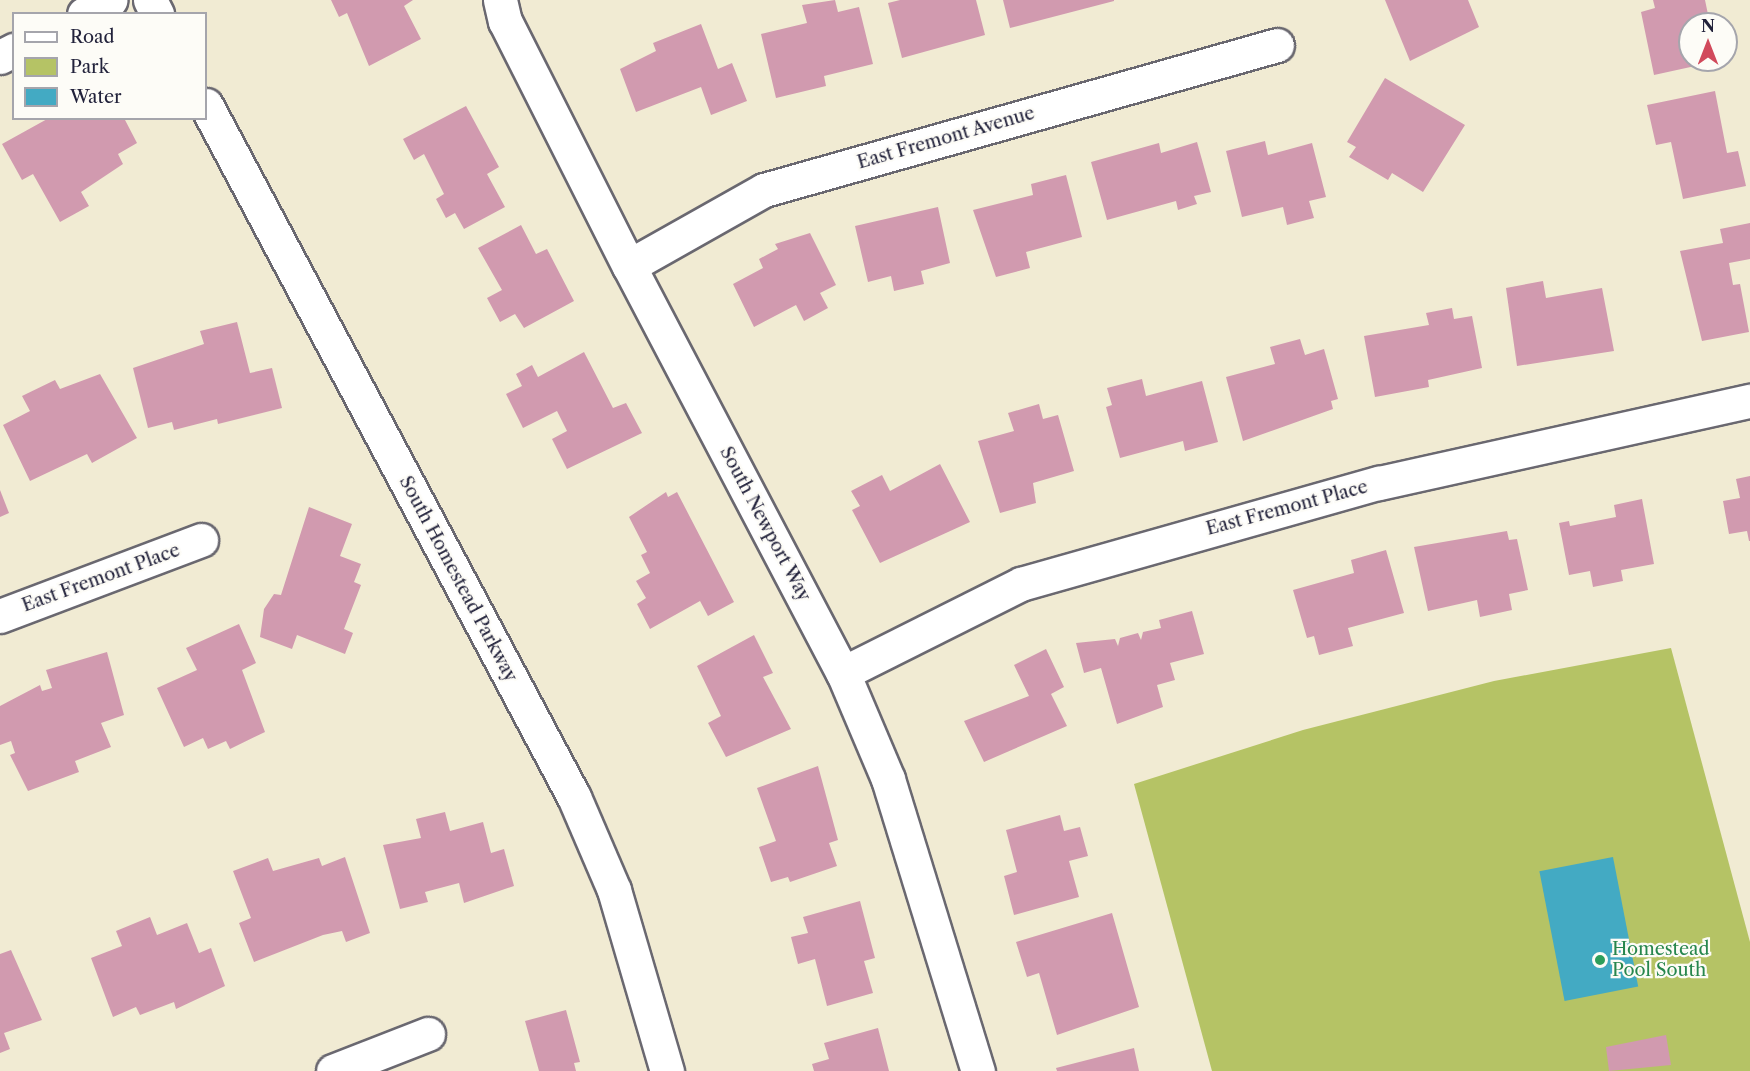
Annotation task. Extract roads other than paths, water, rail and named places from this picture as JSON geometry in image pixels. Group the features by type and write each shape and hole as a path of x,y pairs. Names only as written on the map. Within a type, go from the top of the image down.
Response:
{"street":[{"path":"88,12 110,0"},
{"name":"South Newport Way","path":"500,0 505,21 629,266 843,673 888,779 978,1071"},
{"name":"East Fremont Avenue","path":"629,266 764,190 1277,45"},
{"name":"South Homestead Parkway","path":"207,107 574,797 614,890 667,1071"},
{"name":"East Fremont Place","path":"843,673 1021,584 1379,483 1750,401"},
{"name":"East Fremont Place","path":"0,616 201,540"},
{"path":"333,1071 428,1034"}],"water":[{"path":"1613,857 1638,987 1565,1001 1539,871"}],"place":[{"name":"Homestead Pool South","path":"1600,960"}]}
